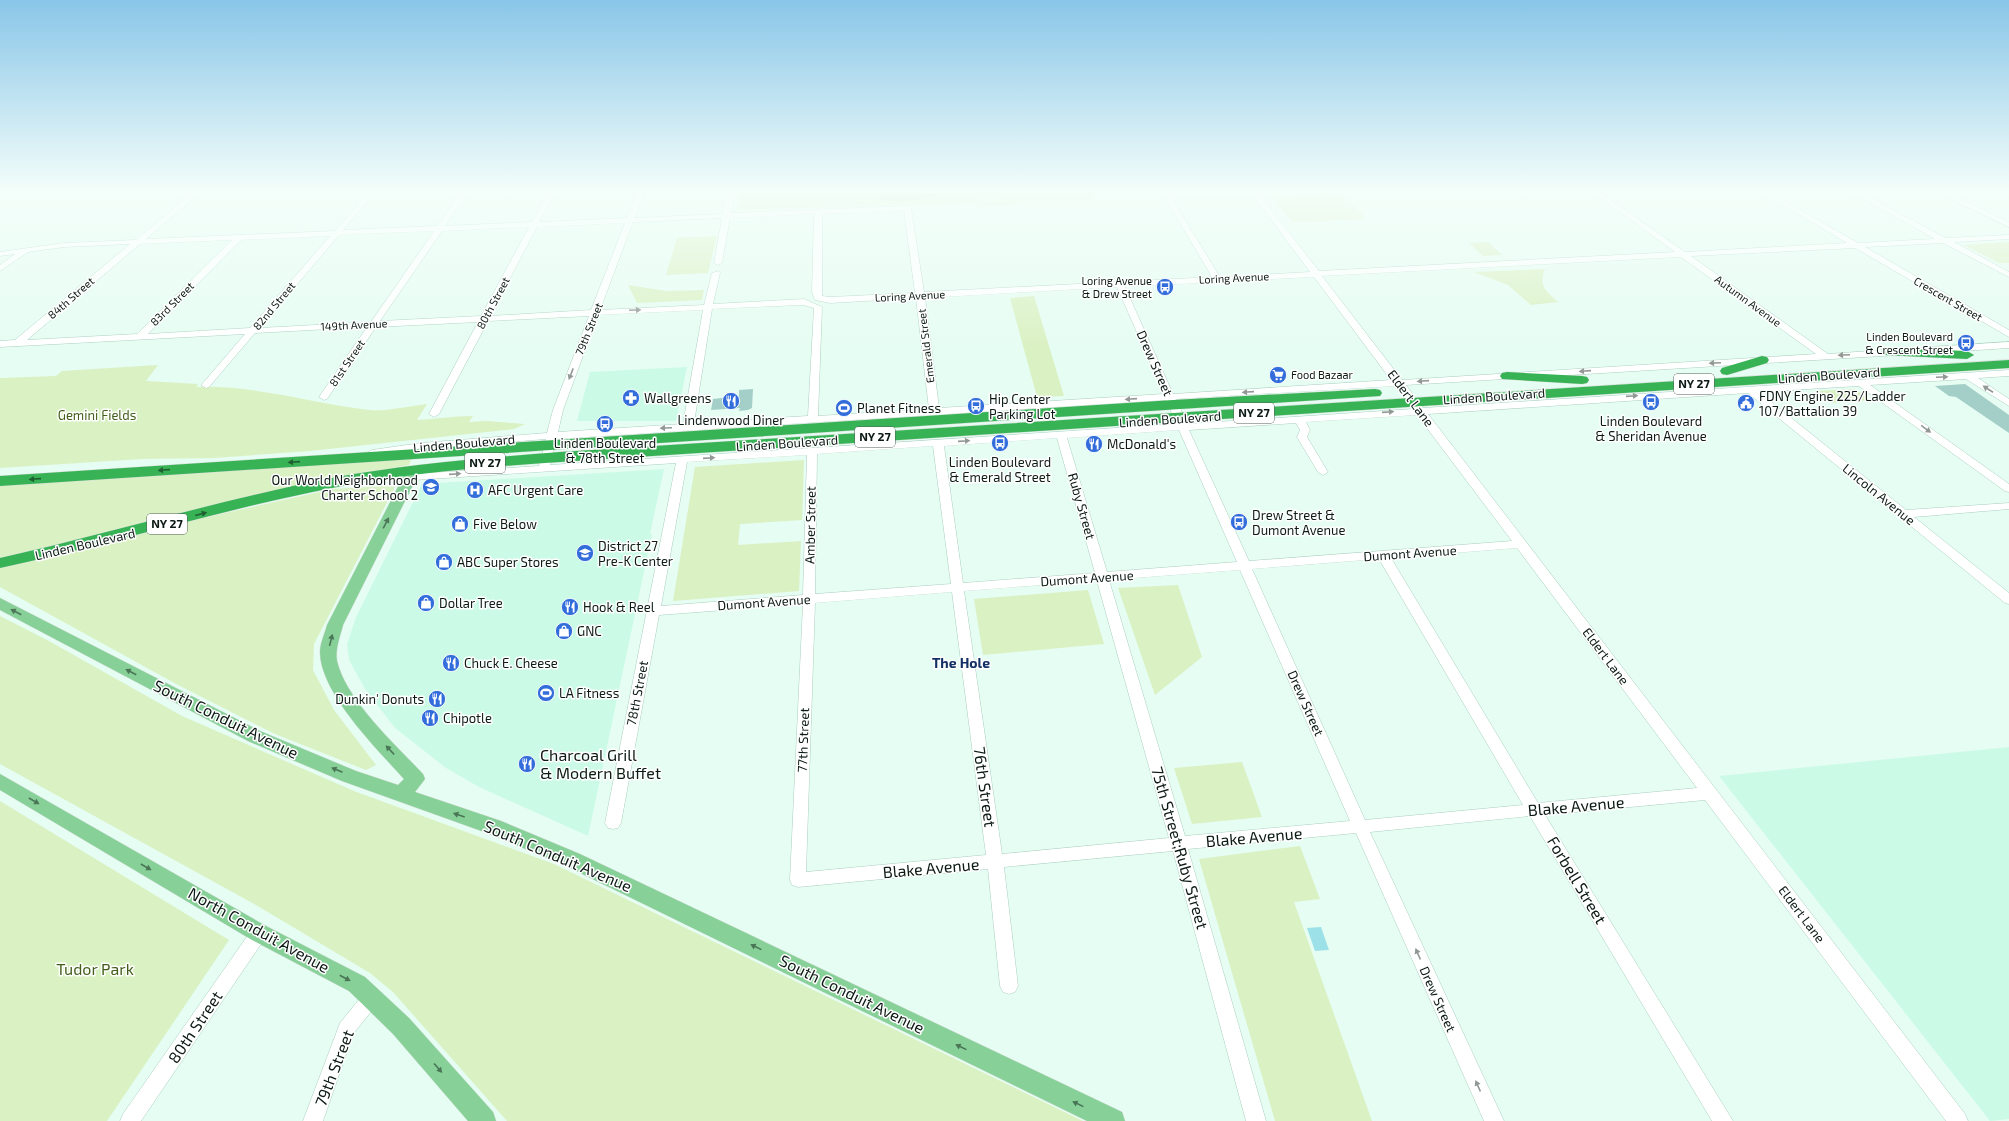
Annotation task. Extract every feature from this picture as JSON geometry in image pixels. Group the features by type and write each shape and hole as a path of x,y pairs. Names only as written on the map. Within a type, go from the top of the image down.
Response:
{"highway":[{"path":"1888,352 1967,355"},
{"name":"Linden Boulevard","path":"0,481 333,459 548,452 1182,423 1410,396 1582,380 2009,353"},
{"path":"1726,370 1762,360"},
{"name":"Linden Boulevard","path":"0,563 66,550 286,493 333,483 412,473 548,452 938,416 1172,400 1345,394 1410,396 1626,388 2009,364"},
{"path":"1842,374 1915,378"},
{"path":"1507,376 1582,380"},
{"path":"1572,400 1626,388"},
{"path":"1273,390 1345,394"},
{"path":"938,416 1019,406"},
{"path":"1282,411 1356,415"},
{"path":"725,425 794,430"},
{"path":"830,440 917,444"}],"main road":[{"path":"401,794 416,779 362,721 342,691 329,662 328,650 335,624 412,473"},
{"name":"South Conduit Avenue","path":"0,603 254,736 349,776 494,827 573,860 1113,1121"},
{"name":"North Conduit Avenue","path":"0,781 259,933 357,984 401,1026 484,1121"}],"street":[{"path":"0,254 27,249 116,243"},
{"name":"84th Street","path":"18,344 135,243"},
{"name":"83rd Street","path":"139,336 233,243"},
{"name":"82nd Street","path":"206,385 328,243"},
{"name":"81st Street","path":"324,397 429,243"},
{"name":"80th Street","path":"434,414 524,243"},
{"name":"79th Street","path":"548,452 565,390 621,243"},
{"path":"718,263 722,243"},
{"path":"813,419 818,306 815,301 817,243"},
{"name":"Emerald Street","path":"912,243 938,416"},
{"path":"1195,243 1217,279"},
{"name":"Eldert Lane","path":"1294,243 1958,1121"},
{"name":"Autumn Avenue","path":"1668,243 1825,356"},
{"name":"Crescent Street","path":"1853,243 2009,334"},
{"name":"Loring Avenue","path":"708,306 1886,243"},
{"path":"1951,243 2009,275"},
{"path":"0,269 27,249"},
{"path":"688,427 708,306 716,273"},
{"name":"Drew Street","path":"1120,284 1360,826 1494,1121"},
{"name":"149th Avenue","path":"0,344 708,306"},
{"name":"Linden Boulevard","path":"548,452 682,460 1062,435 1182,423 1299,419 1356,415 1410,396 1507,376 2009,345"},
{"name":"Linden Boulevard","path":"1019,406 1172,400 1273,390 1410,396 1572,400 2009,373"},
{"path":"1967,375 2009,403"},
{"path":"1860,382 2009,489"},
{"name":"Lincoln Avenue","path":"1749,389 2009,600"},
{"name":"Linden Boulevard","path":"548,452 688,427 813,419 938,416"},
{"path":"1299,419 1305,430 1302,437 1323,472"},
{"name":"Ruby Street","path":"1062,435 1102,576"},
{"path":"938,443 958,588"},
{"name":"Amber Street","path":"809,599 812,451"},
{"name":"78th Street","path":"613,823 682,460"},
{"path":"1904,514 2009,506"},
{"name":"Dumont Avenue","path":"653,611 1521,544"},
{"name":"Forbell Street","path":"1383,555 1534,810 1723,1121"},
{"name":"75th Street;Ruby Street","path":"1102,576 1179,844 1256,1121"},
{"name":"76th Street","path":"958,588 995,862 1009,986"},
{"name":"77th Street","path":"798,880 809,599"},
{"name":"Blake Avenue","path":"798,880 1710,793"},
{"name":"80th Street","path":"130,1121 259,933"},
{"name":"79th Street","path":"314,1121 346,1029 372,997"}],"shaded area":[{"path":"687,367 676,421 577,421 590,372"},
{"path":"664,469 650,534 652,534 588,836 479,787 446,768 395,728 365,689 349,660 347,644 356,617 422,484"},
{"path":"2009,747 2009,1119 1990,1121 1719,776"}],"green space":[{"path":"675,243 715,243 708,273 666,275"},
{"path":"1469,243 1489,243 1502,255 1483,256"},
{"path":"2009,243 2009,263 1999,263 1964,245"},
{"path":"1545,269 1542,280 1544,288 1558,302 1531,305 1508,285 1474,272"},
{"path":"628,285 667,291 704,290 702,300 637,303"},
{"path":"1034,296 1064,396 1037,397 1010,298"},
{"name":"Gemini Fields","path":"158,365 146,381 198,384 196,387 240,389 369,410 389,410 427,404 417,420 473,416 469,422 486,421 525,424 514,429 310,451 214,458 142,459 0,468 0,378 56,376 62,371"},
{"path":"1855,389 1871,400 1832,403 1817,391"},
{"path":"411,459 409,465 333,479 0,558 0,486"},
{"path":"804,460 802,520 740,524 738,545 801,541 799,591 673,601 695,467"},
{"path":"386,486 395,487 314,644 313,670 334,710 376,765 366,770 275,734 178,685 0,587 0,568 60,555 203,518 333,489"},
{"path":"1178,585 1202,657 1155,695 1118,588"},
{"path":"1088,590 1104,644 983,655 974,599"},
{"path":"0,616 49,641 182,716 354,791 554,864 1083,1121 507,1121 393,992 370,973 256,905 0,764"},
{"path":"1242,762 1262,817 1192,824 1174,768"},
{"name":"Tudor Park","path":"0,801 229,940 107,1121 0,1121"},
{"path":"1300,846 1320,899 1294,902 1372,1121 1275,1121 1199,859"}],"water":[{"path":"1321,927 1329,950 1315,951 1307,928"}],"building":[{"path":"1965,384 2009,415 2009,433 1956,397 1949,396 1935,386"},
{"name":"Lindenwood Diner","path":"753,389 752,408 748,410 739,411 740,408 711,410 713,399 739,396 739,390"}],"place":[{"name":"Loring Avenue & Drew Street","path":"1165,287"},
{"name":"Linden Boulevard & Crescent Street","path":"1966,343"},
{"name":"Food Bazaar","path":"1278,375"},
{"name":"Wallgreens","path":"631,398"},
{"name":"Lindenwood Diner","path":"731,401"},
{"name":"Linden Boulevard & Sheridan Avenue","path":"1651,402"},
{"name":"FDNY Engine 225/Ladder 107/Battalion 39","path":"1746,403"},
{"name":"Hip Center Parking Lot","path":"976,406"},
{"name":"Planet Fitness","path":"844,408"},
{"name":"Linden Boulevard & 78th Street","path":"605,424"},
{"name":"Linden Boulevard & Emerald Street","path":"1000,443"},
{"name":"McDonald's","path":"1094,444"},
{"name":"Our World Neighborhood Charter School 2","path":"431,487"},
{"name":"AFC Urgent Care","path":"475,490"},
{"name":"Drew Street & Dumont Avenue","path":"1239,522"},
{"name":"Five Below","path":"460,524"},
{"name":"District 27 Pre-K Center","path":"585,553"},
{"name":"ABC Super Stores","path":"444,562"},
{"name":"Dollar Tree","path":"426,603"},
{"name":"Hook & Reel","path":"570,607"},
{"name":"GNC","path":"564,631"},
{"name":"Chuck E. Cheese","path":"451,663"},
{"name":"LA Fitness","path":"546,693"},
{"name":"Dunkin' Donuts","path":"437,699"},
{"name":"Chipotle","path":"430,718"},
{"name":"Charcoal Grill & Modern Buffet","path":"527,764"}],"district":[{"name":"The Hole","path":"961,663"}]}
